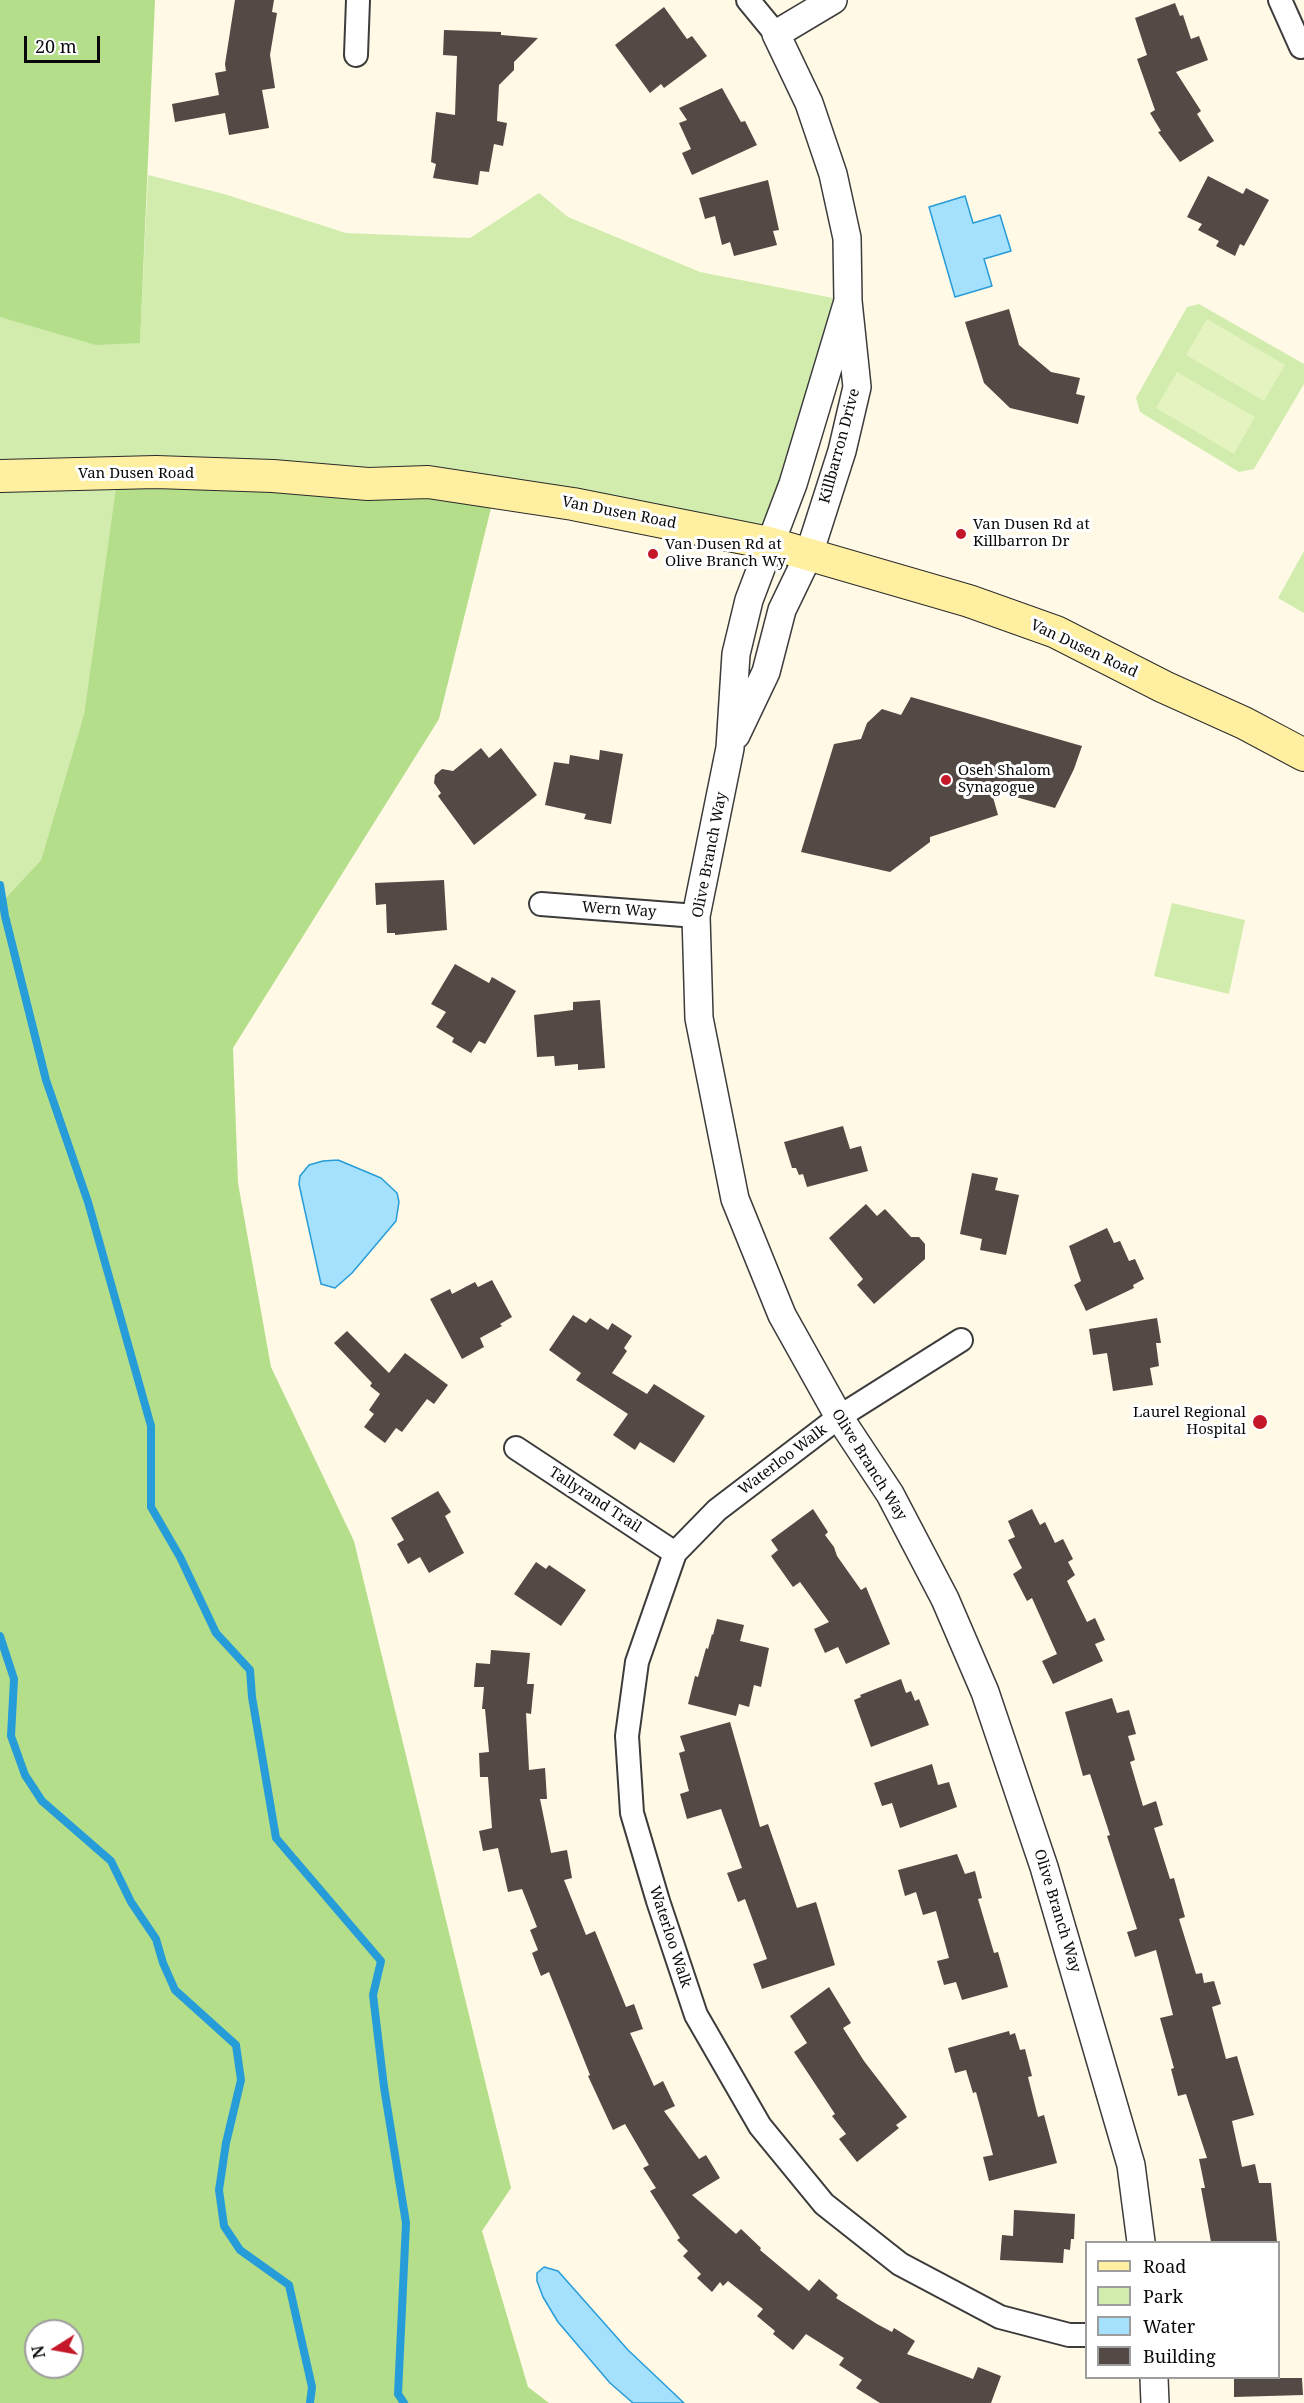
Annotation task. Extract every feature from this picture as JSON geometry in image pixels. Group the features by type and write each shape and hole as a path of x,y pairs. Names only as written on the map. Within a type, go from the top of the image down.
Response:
{"main road":[{"name":"Van Dusen Road","path":"0,476 156,472 273,476 368,484 428,482 573,504 770,543 969,602 1056,632 1164,687 1244,723 1304,755"}],"street":[{"path":"356,55 358,0"},
{"name":"Killbarron Drive","path":"748,0 776,34 809,103 833,174 847,238 848,301 857,387 842,451 809,554"},
{"path":"776,34 833,0"},
{"path":"1280,0 1301,47"},
{"name":"Killbarron Drive","path":"770,543 793,483 848,301"},
{"name":"Olive Branch Way","path":"770,543 749,600 736,654 730,748 696,916 699,1018 735,1199 782,1316 839,1417 890,1494 945,1599 985,1692 1044,1867 1131,2165 1141,2241"},
{"name":"Olive Branch Way","path":"730,748 766,672 782,610 809,554"},
{"name":"Wern Way","path":"541,904 696,916"},
{"name":"Waterloo Walk","path":"961,1340 839,1417 717,1510 675,1553 637,1662 627,1736 632,1813 696,2015 760,2126 824,2204 900,2264 1000,2317 1070,2335 1085,2335"},
{"name":"Tallyrand Trail","path":"516,1448 675,1553"},
{"path":"1154,2379 1155,2403"}],"green space":[{"path":"0,0 155,0 140,343 96,345 0,317"},
{"path":"148,175 224,194 346,233 470,238 539,193 568,217 700,272 848,301 769,543 573,504 118,473 84,714 41,860 0,904 0,317 140,342"},
{"path":"1199,304 1304,364 1304,384 1254,469 1239,472 1140,412 1136,398 1187,307"},
{"path":"1207,319 1285,365 1264,401 1186,355"},
{"path":"1177,372 1255,417 1234,454 1156,408"},
{"path":"118,473 495,492 439,719 233,1048 238,1183 271,1367 354,1541 511,2188 482,2231 528,2387 549,2403 0,2403 0,904 41,860 84,714"},
{"path":"1304,551 1304,613 1278,598"},
{"path":"1172,903 1245,920 1229,994 1154,976"}],"water":[{"path":"965,196 973,223 1000,215 1011,251 984,259 992,286 955,297 929,207"},
{"path":"338,1160 381,1178 397,1193 399,1202 396,1221 352,1273 335,1288 321,1284 299,1184 300,1176 309,1165"},
{"path":"544,2267 558,2271 628,2350 684,2403 633,2403 610,2383 558,2322 543,2297 537,2281 537,2273"}],"building":[{"path":"235,0 274,0 272,12 277,13 270,55 275,88 262,90 269,128 229,135 225,113 175,122 172,104 219,95 215,73 226,71 225,64"},
{"path":"1175,3 1180,16 1183,15 1191,39 1199,36 1208,60 1176,72 1201,111 1197,114 1214,141 1180,162 1158,132 1161,131 1150,113 1155,110 1137,59 1147,55 1135,18"},
{"path":"664,7 687,39 692,36 707,56 664,88 661,84 650,93 615,45"},
{"path":"444,30 501,32 501,35 538,38 514,62 514,70 499,85 497,121 507,123 503,146 494,144 489,172 480,171 478,185 433,178 436,164 431,162 436,112 455,115 457,56 443,55"},
{"path":"722,88 741,122 745,121 757,145 692,175 682,153 691,149 679,123 687,120 679,108"},
{"path":"1208,176 1243,194 1246,188 1269,200 1244,246 1240,244 1235,256 1216,246 1219,241 1198,230 1202,224 1187,217"},
{"path":"768,180 779,230 773,231 777,245 734,256 730,242 722,245 715,216 705,219 699,198"},
{"path":"1009,309 1019,345 1051,372 1080,378 1076,394 1085,396 1078,424 1010,408 984,383 965,322"},
{"name":"Oseh Shalom Synagogue","path":"911,697 1082,746 1074,769 1055,808 991,790 998,815 930,837 930,842 890,872 801,852 834,744 861,739 867,723 882,709 901,715"},
{"path":"481,748 489,758 501,748 537,795 474,845 438,796 441,793 434,783 435,775 442,769 453,771"},
{"path":"600,750 623,754 611,824 584,819 586,814 545,805 554,762 569,764 570,755 599,760"},
{"path":"444,880 447,930 395,935 395,933 387,933 386,904 376,905 375,883"},
{"path":"455,964 489,983 492,977 516,991 485,1044 479,1041 471,1053 452,1042 454,1038 436,1027 446,1012 431,1004"},
{"path":"600,1000 605,1068 578,1070 578,1064 555,1066 554,1056 537,1057 534,1015 573,1010 573,1002"},
{"path":"843,1126 850,1149 861,1146 868,1171 807,1187 803,1174 799,1175 796,1168 792,1168 784,1142"},
{"path":"972,1173 998,1178 995,1190 1019,1195 1006,1255 980,1250 982,1239 960,1234"},
{"path":"866,1204 877,1216 885,1209 911,1237 919,1237 925,1244 925,1259 874,1304 857,1285 863,1279 829,1238"},
{"path":"1107,1228 1114,1243 1120,1241 1129,1261 1135,1259 1144,1279 1133,1285 1134,1288 1086,1311 1074,1285 1081,1281 1069,1246"},
{"path":"492,1280 512,1317 500,1324 502,1326 480,1338 484,1347 462,1359 430,1299 450,1289 452,1294 475,1282 478,1287"},
{"path":"573,1315 586,1323 590,1318 608,1330 612,1323 632,1336 624,1348 627,1351 612,1373 647,1394 654,1384 705,1416 674,1463 640,1442 635,1450 613,1435 628,1414 576,1380 581,1373 549,1350"},
{"path":"1157,1318 1161,1343 1156,1343 1159,1366 1150,1368 1153,1385 1113,1391 1107,1353 1093,1355 1089,1329"},
{"path":"347,1331 389,1373 405,1353 448,1385 434,1404 427,1399 402,1432 396,1428 385,1443 364,1427 374,1414 369,1410 380,1394 370,1386 372,1383 334,1343"},
{"path":"438,1491 451,1512 445,1516 464,1553 429,1573 420,1557 408,1564 397,1544 404,1540 391,1518"},
{"path":"813,1509 828,1532 825,1535 834,1547 837,1556 861,1590 866,1587 890,1644 846,1664 838,1647 825,1653 814,1629 829,1622 800,1582 793,1587 771,1556 778,1550 771,1540"},
{"path":"1032,1509 1040,1525 1045,1522 1055,1543 1063,1539 1073,1559 1068,1562 1075,1575 1067,1581 1087,1622 1095,1618 1105,1640 1095,1644 1103,1661 1053,1684 1042,1661 1057,1654 1032,1598 1027,1601 1013,1574 1022,1568 1008,1540 1015,1537 1008,1521"},
{"path":"536,1562 546,1569 549,1565 586,1590 561,1626 514,1594"},
{"path":"717,1619 744,1625 740,1641 769,1648 761,1687 754,1685 749,1707 739,1704 736,1716 688,1704 695,1676 698,1677"},
{"path":"491,1650 530,1653 527,1684 534,1684 531,1714 526,1713 529,1770 545,1768 547,1799 540,1799 551,1853 567,1850 572,1878 564,1880 586,1935 595,1931 626,2007 634,2004 643,2029 630,2033 654,2086 663,2081 675,2106 664,2111 699,2159 706,2155 720,2178 692,2195 736,2234 741,2229 761,2248 760,2250 809,2291 819,2279 838,2295 836,2298 877,2324 892,2332 894,2328 915,2341 907,2354 973,2379 978,2367 1001,2376 991,2403 880,2403 856,2388 862,2380 839,2365 844,2358 806,2334 793,2350 773,2334 775,2331 757,2316 763,2309 728,2281 723,2286 720,2282 712,2292 697,2278 701,2274 683,2256 688,2251 677,2240 680,2238 650,2191 656,2188 643,2168 649,2165 625,2124 613,2130 588,2076 590,2075 549,1972 541,1976 532,1953 538,1950 530,1930 537,1927 522,1889 508,1892 498,1848 483,1851 479,1831 492,1828 488,1777 480,1777 479,1753 489,1752 485,1709 482,1709 484,1687 474,1687 476,1663 490,1664"},
{"path":"901,1679 906,1693 911,1691 915,1701 919,1699 929,1725 871,1747 854,1700 861,1697 860,1695"},
{"path":"1112,1698 1117,1713 1129,1710 1136,1734 1128,1736 1135,1760 1130,1762 1143,1806 1156,1801 1163,1825 1154,1828 1170,1879 1174,1878 1185,1917 1179,1919 1196,1974 1202,1973 1204,1983 1214,1981 1221,2004 1212,2007 1226,2059 1237,2056 1254,2115 1232,2121 1242,2167 1255,2164 1259,2183 1271,2183 1277,2241 1211,2241 1201,2188 1205,2188 1199,2159 1207,2158 1186,2094 1178,2096 1171,2069 1174,2068 1160,2018 1173,2015 1156,1950 1135,1957 1127,1932 1137,1929 1090,1774 1083,1776 1065,1712"},
{"path":"730,1722 760,1827 768,1824 797,1908 816,1902 835,1965 762,1989 753,1964 767,1959 745,1899 738,1902 727,1873 742,1868 721,1809 687,1819 680,1794 689,1791 679,1753 685,1751 680,1736"},
{"path":"932,1764 938,1785 949,1782 957,1807 900,1828 892,1803 882,1806 874,1783"},
{"path":"957,1854 965,1874 975,1871 982,1898 978,1899 994,1953 998,1952 1008,1987 962,2000 956,1982 944,1985 937,1961 949,1958 936,1911 923,1915 916,1892 905,1896 898,1870"},
{"path":"829,1987 851,2023 843,2028 864,2061 907,2117 896,2125 899,2128 857,2162 839,2139 846,2134 832,2116 835,2114 794,2052 807,2043 790,2016"},
{"path":"1009,2031 1010,2035 1015,2033 1020,2050 1025,2049 1032,2076 1028,2077 1038,2117 1044,2115 1057,2163 989,2181 983,2157 993,2155 976,2092 973,2093 966,2070 955,2073 948,2048"},
{"path":"1014,2210 1075,2214 1074,2239 1071,2239 1070,2250 1064,2249 1063,2263 1000,2260 1002,2235 1013,2236"},
{"path":"1302,2378 1303,2395 1234,2397 1234,2379"}],"waterway":[{"path":"0,885 5,916 46,1080 88,1202 151,1426 151,1507 180,1557 216,1633 250,1670 252,1697 276,1838 381,1961 373,1995 384,2087 406,2223 398,2394 404,2403"},
{"path":"0,1636 14,1679 11,1736 25,1775 42,1801 111,1861 131,1902 156,1939 163,1963 175,1990 236,2045 241,2080 226,2143 219,2190 224,2226 240,2250 289,2285 312,2387 310,2403"}],"place":[{"name":"Van Dusen Rd at Killbarron Dr","path":"961,534"},
{"name":"Van Dusen Rd at Olive Branch Wy","path":"653,554"},
{"name":"Oseh Shalom Synagogue","path":"946,780"},
{"name":"Laurel Regional Hospital","path":"1260,1422"}]}
